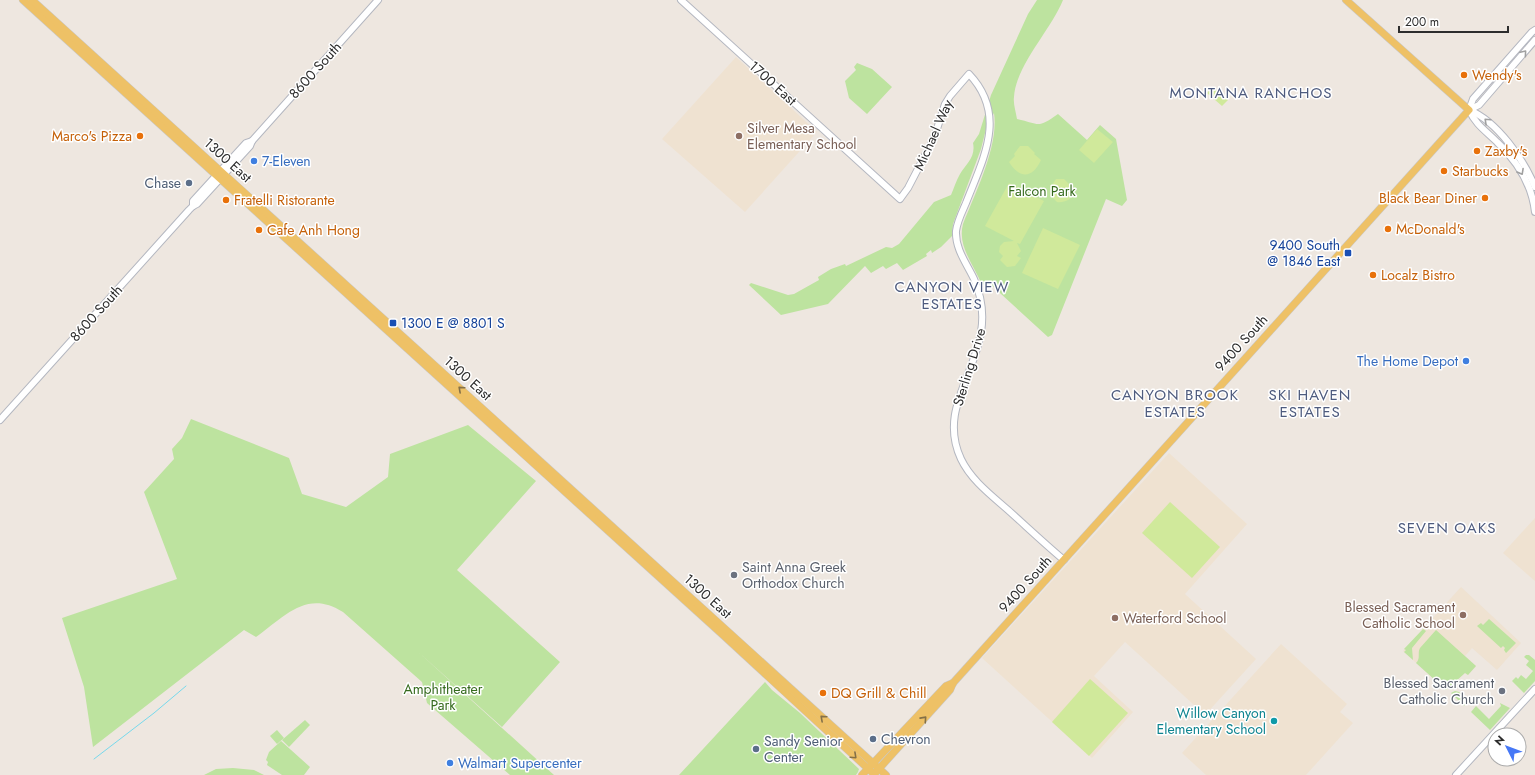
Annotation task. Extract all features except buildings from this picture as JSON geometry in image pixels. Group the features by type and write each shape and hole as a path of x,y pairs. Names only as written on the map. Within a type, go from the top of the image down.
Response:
{"main road":[{"name":"1300 East","path":"23,0 221,175 871,766 879,769 886,775"},
{"name":"1300 East","path":"32,0 165,125"},
{"path":"1346,0 1469,110"},
{"name":"9400 South","path":"874,775 950,690 953,683 1469,110"},
{"name":"9400 South","path":"862,775 946,686 953,683"},
{"name":"1300 East","path":"871,766 874,775"}],"street":[{"name":"8600 South","path":"0,420 193,206 193,201 221,175 246,144 252,140 378,0"},
{"name":"1700 East","path":"681,0 900,199"},
{"name":"9400 South","path":"1469,110 1473,99 1535,30"},
{"name":"9400 South","path":"1469,110 1479,105 1535,40"},
{"name":"Michael Way","path":"900,199 908,188 934,138 945,104 953,92 969,74"},
{"name":"Sterling Drive","path":"969,74 979,87 985,100 989,114 990,128 985,153 958,222 956,232 956,241 959,251 974,280 980,296 982,319 978,347 955,412 954,425 956,444 965,467 976,480 1064,560"},
{"path":"1469,110 1479,114 1510,144 1522,161 1535,187"},
{"path":"1469,110 1475,121 1502,146 1518,167 1530,191 1535,212"},
{"path":"1456,775 1535,689"}],"shaded area":[{"name":"Silver Mesa Elementary School","path":"736,57 817,132 745,212 662,139"},
{"name":"Waterford School","path":"1169,453 1247,524 1185,594 1256,659 1205,715 1125,642 1094,676 1133,712 1092,758 982,658"},
{"path":"1535,518 1535,581 1503,553"},
{"name":"Blessed Sacrament Catholic School","path":"1461,587 1521,643 1497,670 1472,648 1465,656 1476,666 1468,675 1465,673 1446,690 1403,651"},
{"path":"1281,644 1347,704 1340,712 1353,723 1306,775 1206,775 1182,753"}],"green space":[{"name":"Falcon Park","path":"1037,0 1063,0 1051,23 1027,60 1016,85 1014,105 1017,119 1038,124 1046,122 1058,114 1087,140 1100,125 1116,139 1127,200 1122,206 1106,199 1052,335 1048,337 989,283 982,285 964,248 962,240 963,224 990,154 995,126 994,113 986,129 981,149 953,224 952,236 941,247 932,253 931,250 926,254 927,256 903,270 897,263 886,269 883,266 871,273 865,266 828,304 781,315 749,285 751,283 788,295 794,294 819,280 818,277 831,269 845,264 846,266 886,247 892,248 899,244 934,202 951,195 962,170 972,156 974,148 973,143 979,134 991,95 1028,14"},
{"path":"857,63 872,69 892,87 867,114 849,98 845,81 856,70 854,67"},
{"path":"1213,87 1228,100 1222,106 1207,93"},
{"path":"1097,129 1113,142 1094,163 1079,150"},
{"path":"1020,146 1028,146 1041,160 1034,171 1030,173 1022,174 1017,172 1009,162 1015,156 1014,154"},
{"path":"1056,179 1064,179 1071,186 1073,195 1070,199 1057,202 1051,196 1050,188"},
{"path":"1009,183 1044,201 1020,244 1017,243 1021,251 1017,256 1021,258 1015,266 1007,267 1000,260 1003,256 999,252 1000,246 1004,242 1014,241 985,226"},
{"path":"1043,228 1080,245 1058,289 1022,273"},
{"name":"Amphitheater Park","path":"191,419 289,458 302,494 346,507 388,477 390,454 468,425 536,481 457,570 560,662 502,727 416,650 554,775 510,775 427,703 422,682 343,612 330,606 318,603 307,604 297,608 256,637 244,630 93,747 84,687 62,618 177,579 144,492 174,459 172,449 182,438"},
{"path":"1170,502 1220,547 1192,578 1142,533"},
{"path":"1489,619 1516,643 1506,653 1503,646 1501,648 1477,626 1481,623 1483,625"},
{"path":"1423,629 1426,631 1412,648 1413,660 1404,652 1406,650 1404,649"},
{"path":"1436,630 1476,666 1468,675 1465,673 1446,690 1416,663 1420,648"},
{"path":"1529,655 1535,660 1535,681 1524,693 1512,681 1516,677 1518,679 1521,675 1526,679 1533,671 1526,665 1529,661 1524,657"},
{"path":"1090,679 1128,713 1089,756 1052,722"},
{"path":"765,682 859,769 856,775 679,775"},
{"path":"1455,691 1459,692 1468,700 1464,706 1451,693"},
{"path":"1500,703 1510,708 1493,727 1487,727 1471,712 1476,706 1489,719 1501,706"},
{"path":"305,720 310,725 289,747 282,740"},
{"path":"277,730 284,738 277,744 270,736"},
{"path":"281,741 310,767 304,775 282,775 267,765 268,762 266,760 269,752"},
{"path":"233,768 254,770 264,775 204,775 216,769"}],"waterway":[{"path":"94,759 154,713 186,686"}],"place":[{"name":"Wendy's","path":"1464,75"},
{"name":"Marco's Pizza","path":"140,136"},
{"name":"Silver Mesa Elementary School","path":"739,136"},
{"name":"Zaxby's","path":"1477,151"},
{"name":"7-Eleven","path":"254,161"},
{"name":"Starbucks","path":"1444,171"},
{"name":"Chase","path":"189,183"},
{"name":"Black Bear Diner","path":"1485,198"},
{"name":"Fratelli Ristorante","path":"226,200"},
{"name":"McDonald's","path":"1388,229"},
{"name":"Cafe Anh Hong","path":"259,230"},
{"name":"9400 South @ 1846 East","path":"1348,253"},
{"name":"Localz Bistro","path":"1373,275"},
{"name":"1300 E @ 8801 S","path":"393,323"},
{"name":"The Home Depot","path":"1466,361"},
{"name":"Saint Anna Greek Orthodox Church","path":"734,575"},
{"name":"Blessed Sacrament Catholic School","path":"1463,615"},
{"name":"Waterford School","path":"1115,618"},
{"name":"Blessed Sacrament Catholic Church","path":"1502,691"},
{"name":"DQ Grill & Chill","path":"823,693"},
{"name":"Willow Canyon Elementary School","path":"1274,721"},
{"name":"Chevron","path":"873,739"},
{"name":"Sandy Senior Center","path":"756,749"},
{"name":"Walmart Supercenter","path":"450,763"}],"district":[{"name":"MONTANA RANCHOS","path":"1251,93"},
{"name":"CANYON VIEW ESTATES","path":"952,296"},
{"name":"CANYON BROOK ESTATES","path":"1175,404"},
{"name":"SKI HAVEN ESTATES","path":"1310,404"},
{"name":"SEVEN OAKS","path":"1447,528"}]}
